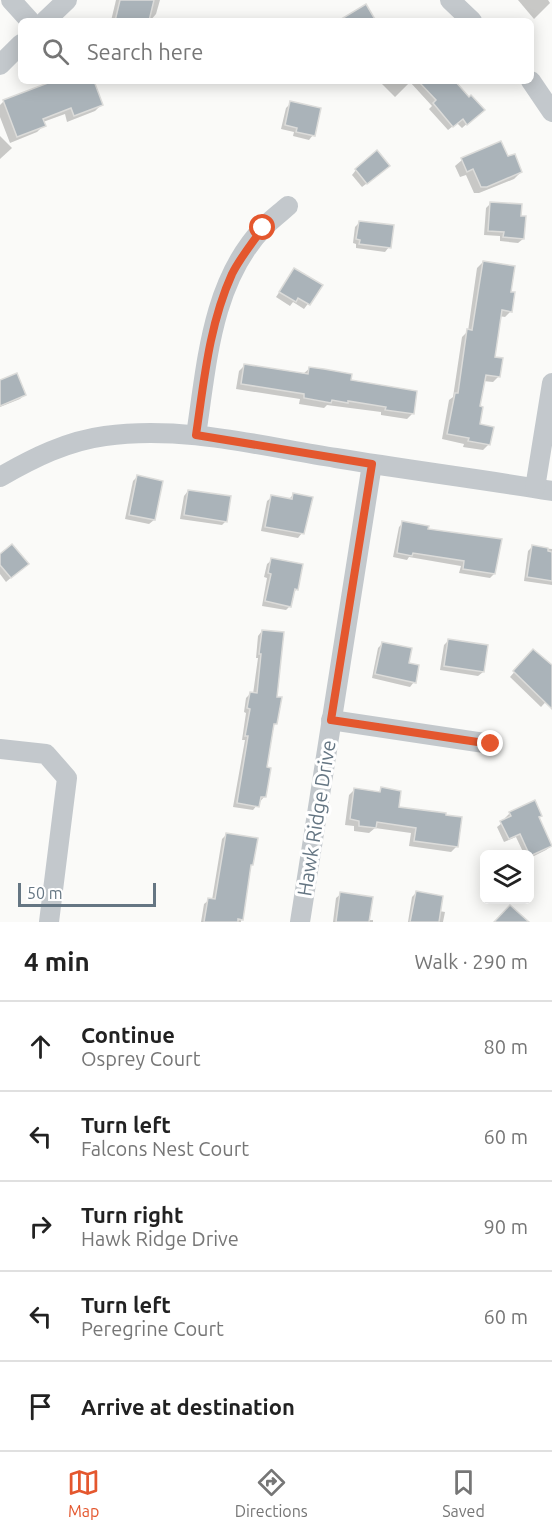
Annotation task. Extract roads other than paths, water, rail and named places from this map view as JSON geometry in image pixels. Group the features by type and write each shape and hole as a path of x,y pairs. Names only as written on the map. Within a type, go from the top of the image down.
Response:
{"street":[{"path":"11,0 27,18"},
{"path":"48,18 68,0"},
{"path":"450,0 469,18"},
{"path":"0,65 18,48"},
{"path":"533,84 552,112"},
{"path":"196,435 211,336 224,293 233,273 256,237 288,206"},
{"path":"0,477 40,455 82,440 106,435 148,432 196,435 543,489 552,383"},
{"name":"Hawk Ridge Drive","path":"300,922 372,464"},
{"path":"331,720 491,744"},
{"path":"0,749 46,753 67,778 49,922"}]}
